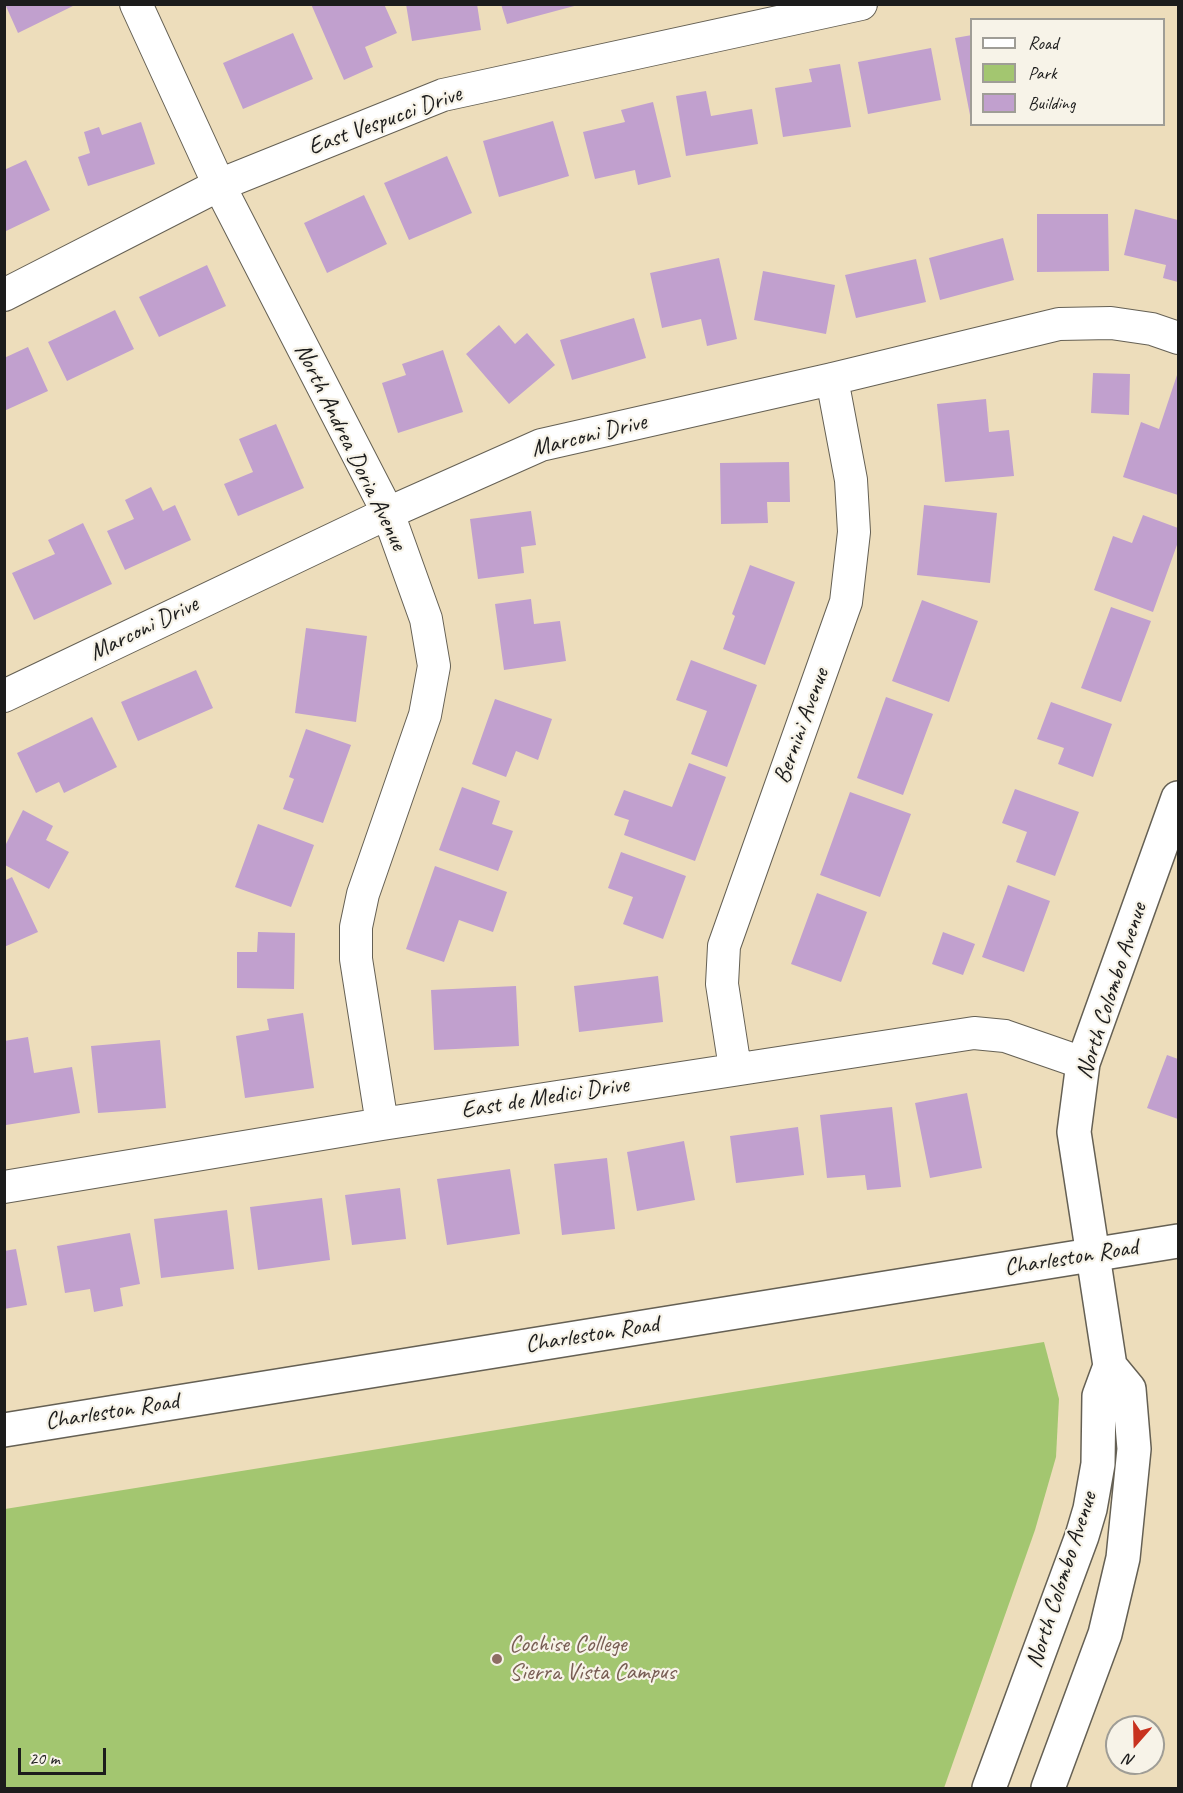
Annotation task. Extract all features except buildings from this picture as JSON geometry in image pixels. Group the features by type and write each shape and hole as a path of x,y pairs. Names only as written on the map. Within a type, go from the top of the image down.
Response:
{"street":[{"name":"North Andrea Doria Avenue","path":"136,4 219,185 388,513 426,619 434,666 425,715 363,894 356,927 356,959 381,1124"},
{"name":"East Vespucci Drive","path":"4,295 219,185 443,95 861,4"},
{"name":"Marconi Drive","path":"4,696 388,513 541,445 832,379 1059,324 1111,323 1152,329 1179,338"},
{"name":"Bernini Avenue","path":"735,1068 722,984 724,946 846,602 855,532 851,480 832,379"},
{"name":"North Colombo Avenue","path":"989,1788 1087,1518 1098,1464 1099,1396 1110,1366 1074,1132 1083,1063 1179,798"},
{"name":"East de Medici Drive","path":"4,1187 381,1124 974,1033 1005,1036 1083,1063"},
{"name":"Charleston Road","path":"4,1430 1179,1241"},
{"name":"North Colombo Avenue","path":"1048,1788 1105,1634 1123,1558 1134,1449 1129,1389 1110,1366"}],"green space":[{"name":"Cochise College Sierra Vista Campus","path":"1044,1342 1059,1399 1056,1457 1035,1530 944,1788 5,1788 5,1509"}],"place":[{"name":"Cochise College Sierra Vista Campus","path":"497,1659"}]}
